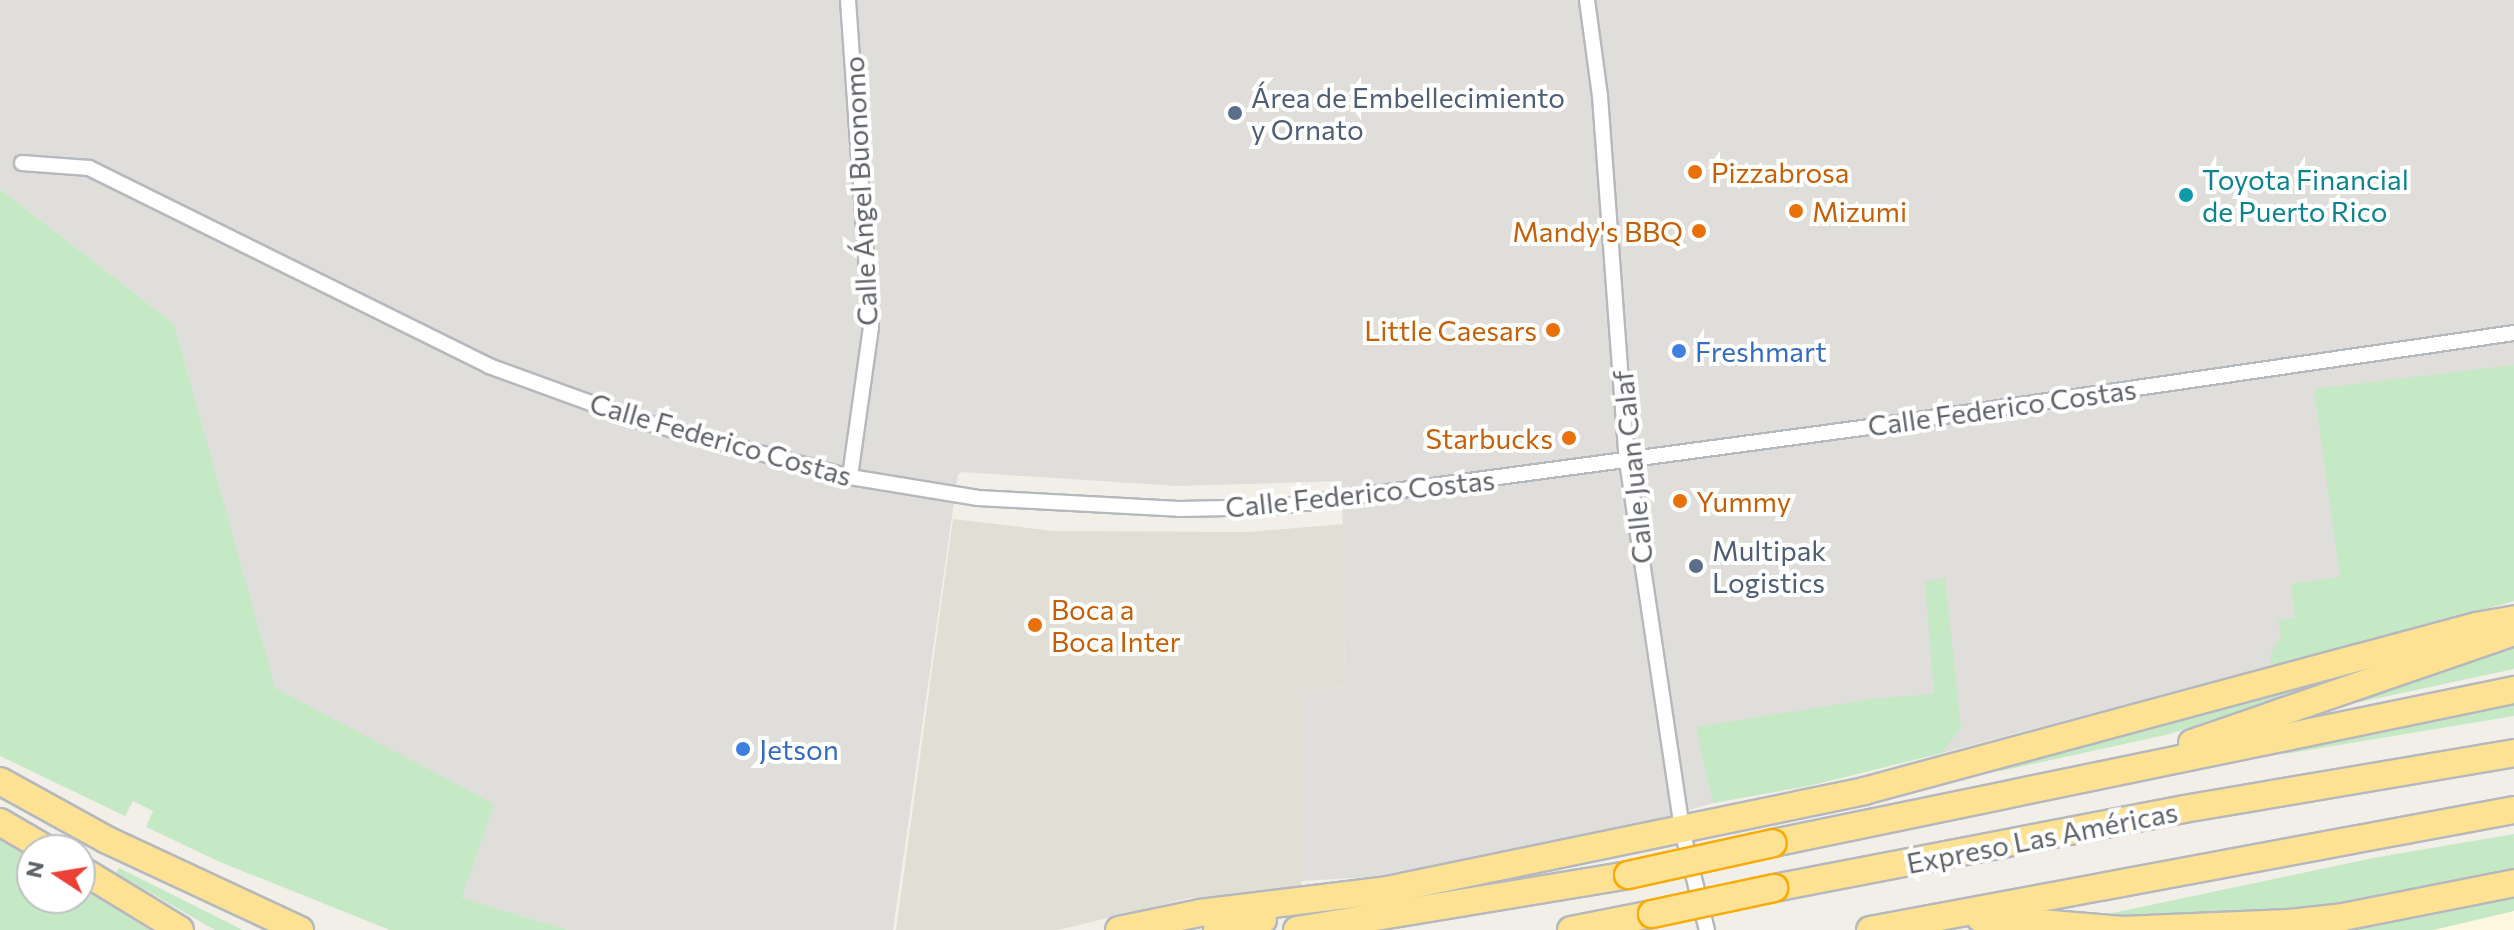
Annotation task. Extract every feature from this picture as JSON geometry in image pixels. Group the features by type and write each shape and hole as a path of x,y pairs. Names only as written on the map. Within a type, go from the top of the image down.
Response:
{"highway":[{"path":"1217,930 1387,890 1864,791 2460,630 2514,619"},
{"path":"2155,764 2198,740 2514,632"},
{"path":"1407,930 1628,875 1773,843 2514,690"},
{"name":"Expreso Las Américas","path":"1571,930 2184,809 2514,753"},
{"path":"0,781 107,840 300,930"},
{"path":"1870,930 2514,810"},
{"path":"0,822 21,834"},
{"path":"1297,930 1628,875"},
{"path":"96,879 180,930"},
{"path":"1948,915 2122,930 2289,923 2343,917 2514,883"},
{"path":"1119,930 1200,913 1387,890"},
{"path":"1627,930 1652,914"}],"street":[{"name":"Calle Ángel Buonomo","path":"848,0 871,327 850,477"},
{"name":"Calle Juan Calaf","path":"1587,0 1600,96 1627,461 1682,830 1707,930"},
{"name":"Calle Federico Costas","path":"22,163 89,168 489,366 637,420 850,477 964,497 1179,509 1263,508 1627,461 2514,333"}],"shaded area":[{"path":"0,0 2514,0 2514,601 1942,753 1808,786 1713,803 1614,833 1369,877 1301,881 1301,691 1345,687 1342,481 1178,486 962,472 958,474 893,930 568,930 462,898 493,804 274,688 174,324 0,189"},
{"path":"953,519 1053,531 1249,532 1343,524 1345,687 1301,691 1301,890 1190,898 1058,930 896,930"},
{"path":"2514,911 2514,930 2433,930"}],"green space":[{"path":"0,189 174,324 275,688 494,804 462,898 568,930 390,930 220,862 146,827 153,811 133,801 125,816 0,756"},
{"path":"2514,365 2514,601 2272,666 2270,655 2281,637 2278,620 2295,618 2291,584 2340,577 2314,389"},
{"path":"1945,578 1961,727 1942,753 1808,786 1713,803 1696,727 1873,699 1934,694 1925,581"},
{"path":"2514,642 2514,669 2355,703 2354,696"},
{"path":"2344,675 2170,734 1996,772 2027,760"},
{"path":"2514,703 2514,716 2278,755 2339,738"},
{"path":"2514,834 2514,871 2359,903 2298,912 2123,918 2108,914 2373,858"},
{"path":"0,837 16,846 16,914 96,914 96,897 149,930 0,930"},
{"path":"119,868 243,930 215,930 116,873"},
{"path":"2514,899 2514,911 2433,930 2322,930"}],"place":[{"name":"Área de Embellecimiento y Ornato","path":"1235,113"},
{"name":"Pizzabrosa","path":"1695,172"},
{"name":"Toyota Financial de Puerto Rico","path":"2186,195"},
{"name":"Mizumi","path":"1796,211"},
{"name":"Mandy's BBQ","path":"1699,231"},
{"name":"Little Caesars","path":"1553,330"},
{"name":"Freshmart","path":"1679,351"},
{"name":"Starbucks","path":"1569,438"},
{"name":"Yummy","path":"1680,501"},
{"name":"Multipak Logistics","path":"1696,566"},
{"name":"Boca a Boca Inter","path":"1035,625"},
{"name":"Jetson","path":"743,749"}]}
